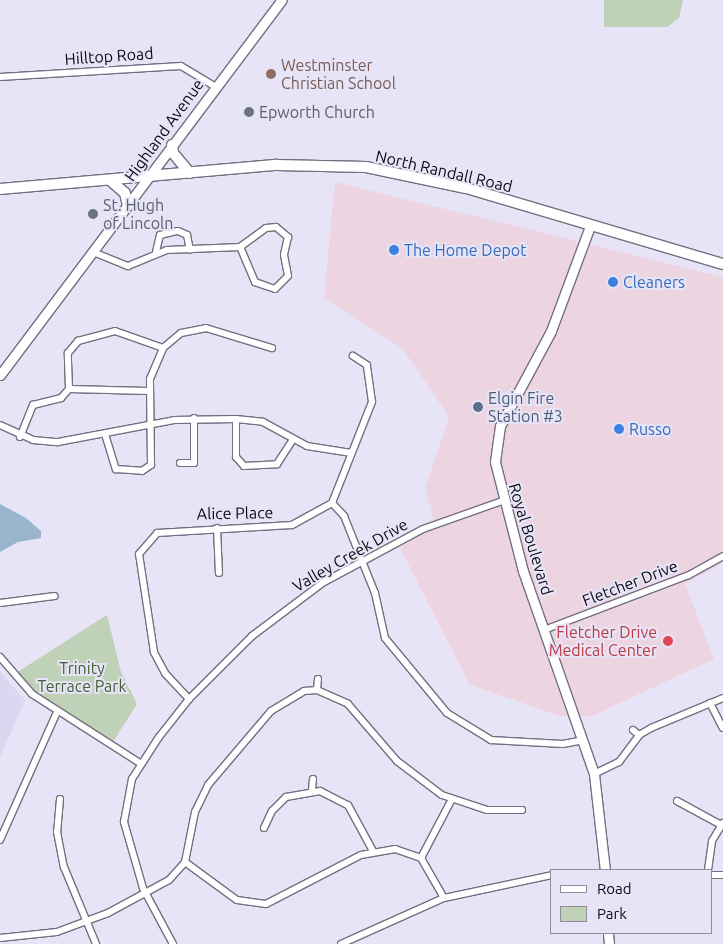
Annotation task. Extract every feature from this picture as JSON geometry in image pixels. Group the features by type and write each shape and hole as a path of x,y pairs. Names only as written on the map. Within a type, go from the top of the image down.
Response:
{"main road":[{"path":"172,144 173,154 190,173"},
{"name":"North Randall Road","path":"0,189 311,164 366,167 466,188 723,264"},
{"path":"111,181 125,193 128,206"}],"street":[{"name":"Highland Avenue","path":"0,375 94,252 214,86 282,0"},
{"name":"Hilltop Road","path":"0,77 181,66 214,86"},
{"name":"Royal Boulevard","path":"590,226 551,331 500,426 495,462 502,501 594,774 605,869"},
{"path":"94,252 125,266 156,252 240,247 266,228 285,230 288,276 284,285 275,290 255,282 240,247"},
{"path":"156,252 160,235 178,231 187,235 190,250"},
{"path":"105,434 113,467 142,471 153,459 149,391 163,348 181,333 206,328 272,348"},
{"path":"69,390 68,353 78,341 116,331 163,348"},
{"path":"353,356 367,365 372,402 332,502 344,516 360,561 376,593 385,638 457,723 491,740 563,744 584,740"},
{"path":"20,436 34,405 61,398 69,390 149,391"},
{"path":"0,425 20,436 58,442 151,424 194,418 236,419 263,422 292,441 351,453"},
{"path":"180,463 194,463 194,418"},
{"path":"236,419 236,457 244,466 277,464 292,441"},
{"name":"Valley Creek Drive","path":"173,944 146,894 124,822 128,788 140,763 189,699 279,613 360,561 423,529 502,501"},
{"name":"Alice Place","path":"189,699 165,673 154,652 139,554 158,533 292,525 332,502"},
{"path":"217,528 219,574"},
{"name":"Fletcher Drive","path":"544,630 688,575 723,556"},
{"path":"0,603 55,596"},
{"path":"0,657 32,694 57,712 140,763"},
{"path":"317,690 318,679"},
{"path":"0,938 31,941 85,922 146,894 169,880 185,862 194,812 208,785 281,702 317,690 348,704 397,761 452,799 487,810 522,810"},
{"path":"594,774 619,762 639,735 723,698"},
{"path":"710,703 723,728"},
{"path":"0,840 57,712"},
{"path":"633,730 639,735"},
{"path":"312,790 313,779"},
{"path":"264,828 282,801 312,790 348,806 373,851"},
{"path":"60,798 59,848 85,922 96,944"},
{"path":"421,858 452,799"},
{"path":"677,801 722,824 712,841 708,869"},
{"path":"185,862 237,900 266,904 373,851 395,849 421,858 444,898"},
{"path":"341,944 444,898 550,875"}],"shaded area":[{"path":"335,182 723,277 723,563 685,584 714,659 592,716 560,716 470,685 400,548 435,524 425,488 449,417 403,349 324,298"},
{"path":"0,671 25,700 0,757"}],"green space":[{"path":"604,0 683,0 679,18 667,27 604,27"},
{"name":"Trinity Terrace Park","path":"107,615 121,672 137,704 113,742 43,699 16,673"}],"water":[{"path":"0,504 26,518 41,531 41,538 18,542 0,552"}],"place":[{"name":"Westminster Christian School","path":"271,74"},
{"name":"Epworth Church","path":"249,112"},
{"name":"St. Hugh of Lincoln","path":"93,214"},
{"name":"The Home Depot","path":"394,250"},
{"name":"Cleaners","path":"613,282"},
{"name":"Elgin Fire Station #3","path":"478,407"},
{"name":"Russo","path":"619,429"},
{"name":"Fletcher Drive Medical Center","path":"668,641"}]}
